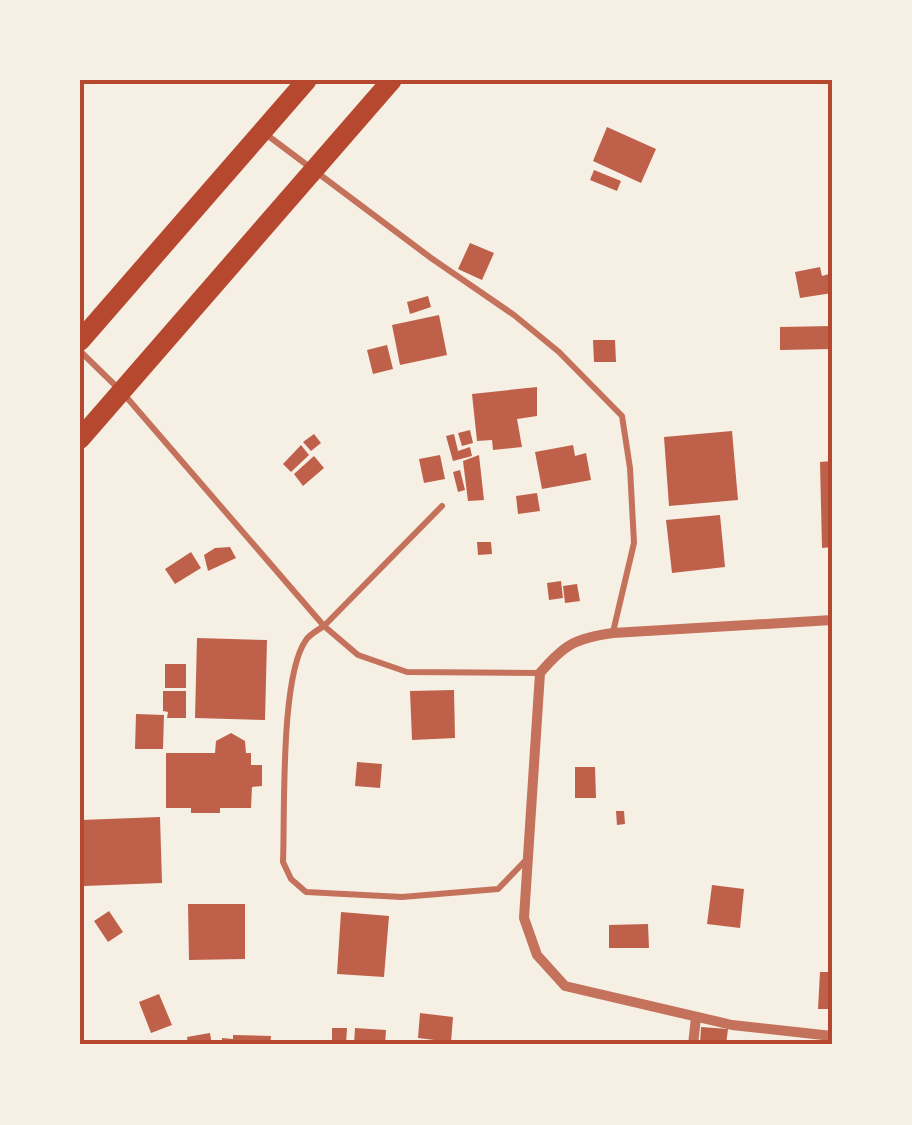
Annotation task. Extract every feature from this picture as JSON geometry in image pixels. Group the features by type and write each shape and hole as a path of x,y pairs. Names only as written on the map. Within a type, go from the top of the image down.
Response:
{"highway":[{"path":"80,342 306,80"},
{"path":"80,440 392,80"}],"street":[{"path":"832,620 612,633 584,637 561,649 540,673 524,918 537,955 565,986 748,1028 832,1036"},
{"path":"693,1045 696,1017"}],"lane":[{"path":"262,132 514,315 559,352 622,416 630,468 634,543 612,633"},
{"path":"80,351 122,392 324,626 358,655 407,672 540,673"},
{"path":"442,506 324,626 307,638 294,666 289,698 283,862 291,878 306,892 402,897 498,890 529,856"}],"building":[{"path":"607,127 656,149 641,183 593,161"},
{"path":"594,170 621,181 617,191 590,180"},
{"path":"470,243 494,253 482,280 458,269"},
{"path":"820,267 822,276 829,274 832,293 800,298 795,272"},
{"path":"428,296 431,307 410,314 407,302"},
{"path":"439,315 447,355 400,365 392,325"},
{"path":"832,326 832,349 780,350 780,327"},
{"path":"593,340 615,340 616,362 594,362"},
{"path":"387,345 393,369 373,374 367,350"},
{"path":"537,387 537,416 517,419 522,447 493,450 492,440 477,441 472,394"},
{"path":"470,430 473,443 462,446 458,433"},
{"path":"732,431 738,500 669,506 664,437"},
{"path":"314,434 321,443 311,451 303,442"},
{"path":"454,434 458,451 470,447 472,456 453,461 446,436"},
{"path":"301,445 309,455 291,472 283,464"},
{"path":"573,445 575,456 586,453 591,480 542,489 535,452"},
{"path":"440,455 445,479 424,483 419,459"},
{"path":"479,455 484,500 468,501 463,461"},
{"path":"314,456 324,468 303,486 294,474"},
{"path":"832,461 832,547 822,548 820,462"},
{"path":"460,470 465,490 458,492 453,472"},
{"path":"537,493 540,511 518,514 516,496"},
{"path":"720,515 725,567 672,573 666,520"},
{"path":"477,542 491,542 492,554 478,555"},
{"path":"230,547 236,558 208,571 204,555 215,548"},
{"path":"191,552 201,568 175,584 165,569"},
{"path":"561,581 563,598 549,600 547,583"},
{"path":"577,584 580,601 565,603 563,586"},
{"path":"197,638 267,640 265,720 195,718"},
{"path":"165,664 186,664 186,688 165,688"},
{"path":"454,690 455,738 412,740 410,691"},
{"path":"163,691 186,691 186,718 167,718"},
{"path":"136,714 164,715 163,749 135,749"},
{"path":"231,733 245,741 251,765 262,765 262,786 252,787 251,808 191,813 191,808 166,808 166,753 215,753 216,741"},
{"path":"357,762 382,764 380,788 355,786"},
{"path":"575,767 595,767 596,798 575,798"},
{"path":"616,811 624,811 625,824 617,825"},
{"path":"160,817 162,883 84,886 81,820"},
{"path":"712,885 744,889 740,928 707,924"},
{"path":"188,904 245,904 245,959 189,960"},
{"path":"109,911 123,932 108,942 94,921"},
{"path":"341,912 389,916 384,977 337,974"},
{"path":"648,924 649,948 609,948 609,925"},
{"path":"820,972 832,972 832,1009 818,1009"},
{"path":"159,994 172,1025 151,1033 139,1002"},
{"path":"420,1013 453,1017 451,1042 418,1038"},
{"path":"701,1027 728,1029 726,1045 700,1045"},
{"path":"332,1028 347,1028 346,1045 332,1045"},
{"path":"355,1028 386,1030 385,1045 354,1045"},
{"path":"210,1033 212,1045 188,1045 187,1037"},
{"path":"233,1035 271,1036 270,1045 222,1045 222,1038 233,1039"}]}
